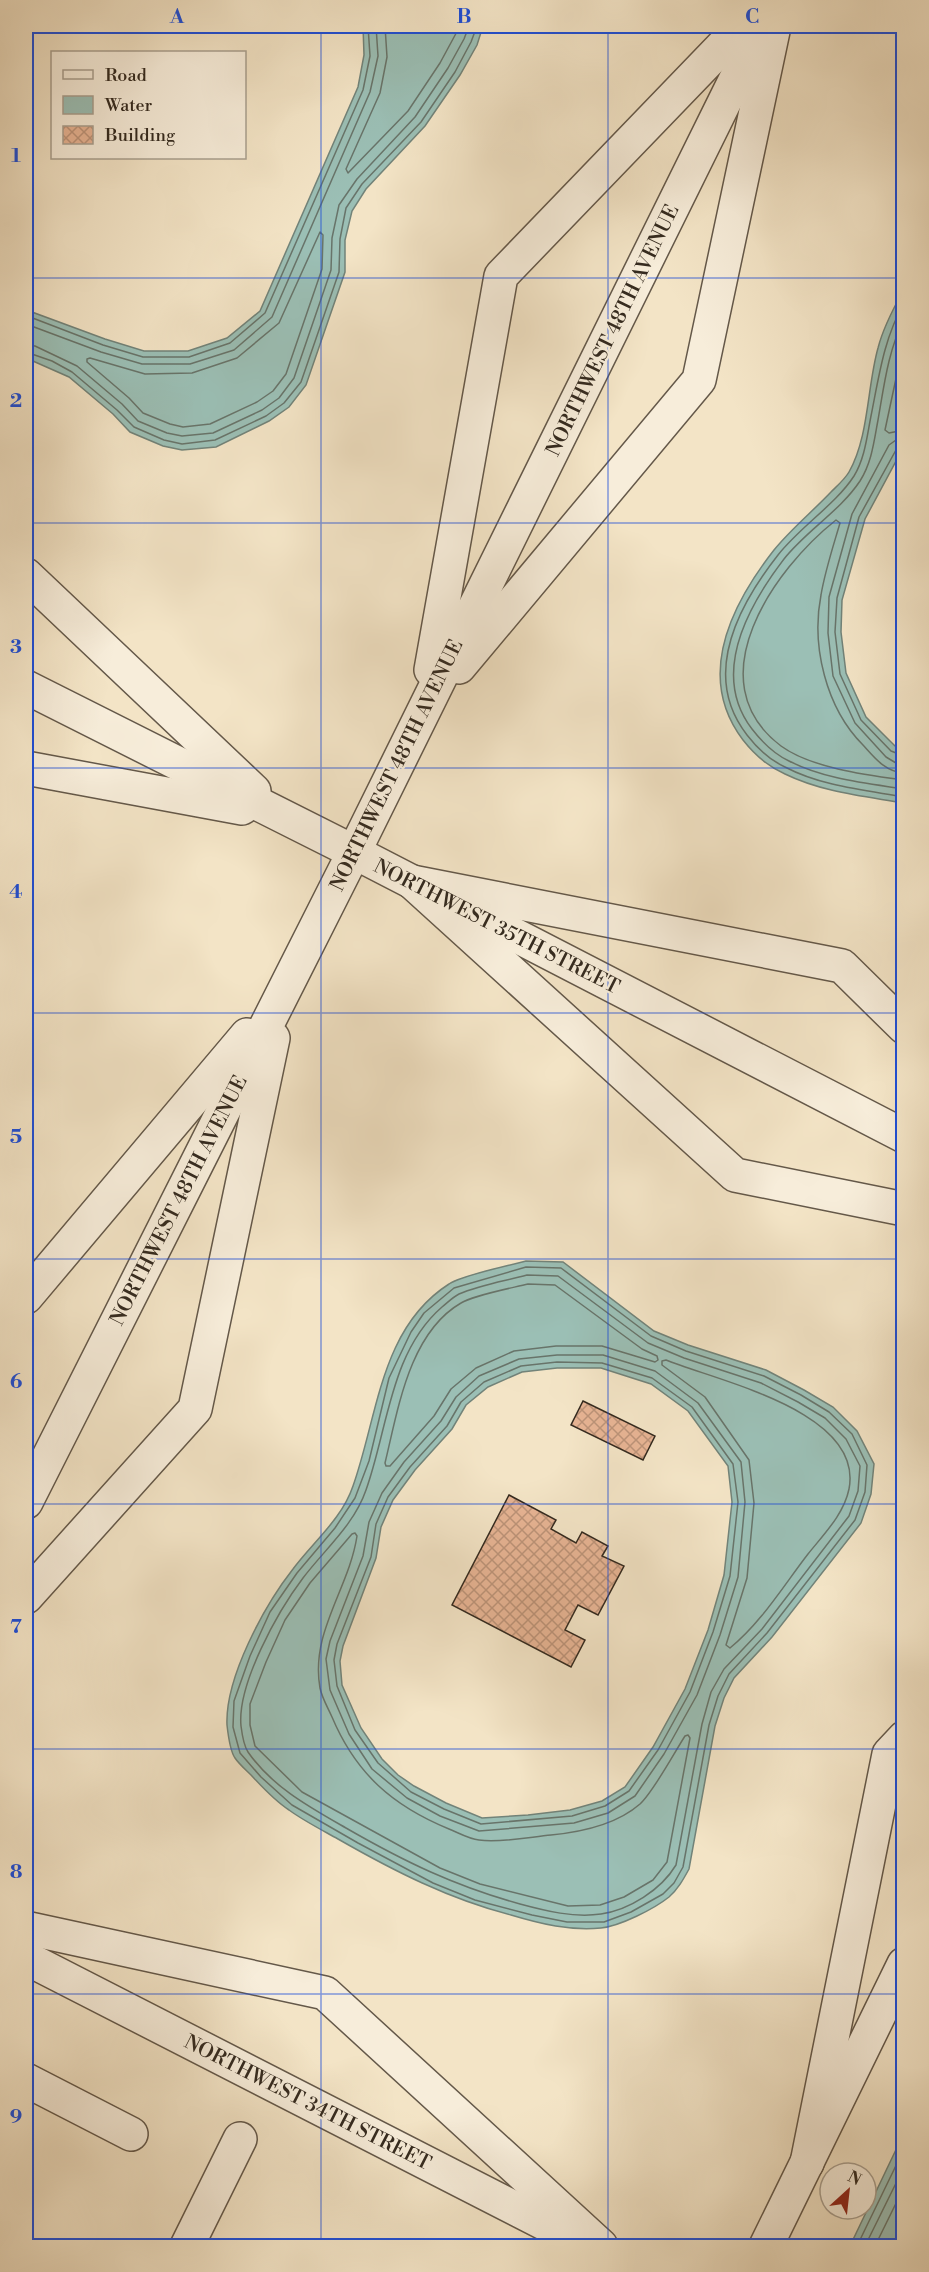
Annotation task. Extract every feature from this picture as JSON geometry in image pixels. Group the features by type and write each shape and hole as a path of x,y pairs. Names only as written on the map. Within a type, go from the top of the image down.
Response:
{"street":[{"path":"425,707 501,276 742,26"},
{"name":"NORTHWEST 48TH AVENUE","path":"26,1503 354,852 762,26"},
{"path":"425,707 699,380 774,26"},
{"path":"26,575 279,814"},
{"name":"NORTHWEST 35TH STREET","path":"26,687 354,852 903,1136"},
{"path":"26,768 279,814"},
{"path":"412,882 842,966 903,1027"},
{"path":"412,882 735,1175 903,1209"},
{"path":"26,1297 281,995"},
{"path":"26,1597 195,1409 281,995"},
{"path":"807,2163 889,1754 903,1738"},
{"path":"26,1928 325,1993 601,2247"},
{"name":"NORTHWEST 34TH STREET","path":"26,1958 590,2247"},
{"path":"766,2247 903,1964"},
{"path":"26,2080 131,2134"},
{"path":"190,2246 240,2139"}],"water":[{"path":"363,26 483,26 477,45 460,75 425,126 366,189 352,211 345,240 345,272 306,385 289,407 269,421 216,447 182,450 163,446 130,432 113,414 69,377 26,358 26,304 32,312 144,351 188,351 227,338 260,311 358,87 364,55"},
{"path":"903,291 903,448 865,519 842,600 841,632 846,673 866,717 903,751 903,803 843,793 813,785 785,774 768,764 743,740 729,716 722,691 720,667 724,642 733,618 758,571 794,528 841,482 856,458 864,428 874,363 880,341"},
{"path":"526,1261 563,1262 654,1331 688,1345 766,1370 804,1390 833,1407 857,1431 874,1464 871,1494 861,1523 772,1637 734,1678 724,1698 715,1726 689,1869 685,1877 672,1894 655,1907 609,1927 601,1928 556,1926 488,1908 422,1883 380,1862 307,1822 274,1798 235,1758 227,1729 232,1686 248,1643 259,1622 282,1584 334,1520 348,1498 385,1375 408,1324 426,1302 449,1284 474,1274","holes":["557,1368 601,1368 651,1384 688,1411 728,1466 732,1502 724,1575 708,1630 685,1689 653,1747 625,1787 602,1801 570,1810 482,1818 414,1786 398,1775 382,1759 361,1728 342,1685 340,1661 343,1646 376,1558 381,1527 393,1500 415,1470 452,1429 466,1405 488,1387 522,1372"]},
{"path":"903,2135 903,2246 850,2246 862,2221 878,2221 878,2187"}],"building":[{"path":"583,1401 655,1436 643,1460 571,1425"},
{"path":"509,1495 556,1520 551,1529 576,1543 582,1532 608,1546 602,1556 624,1566 598,1615 578,1605 565,1630 585,1640 571,1667 452,1605"}]}
